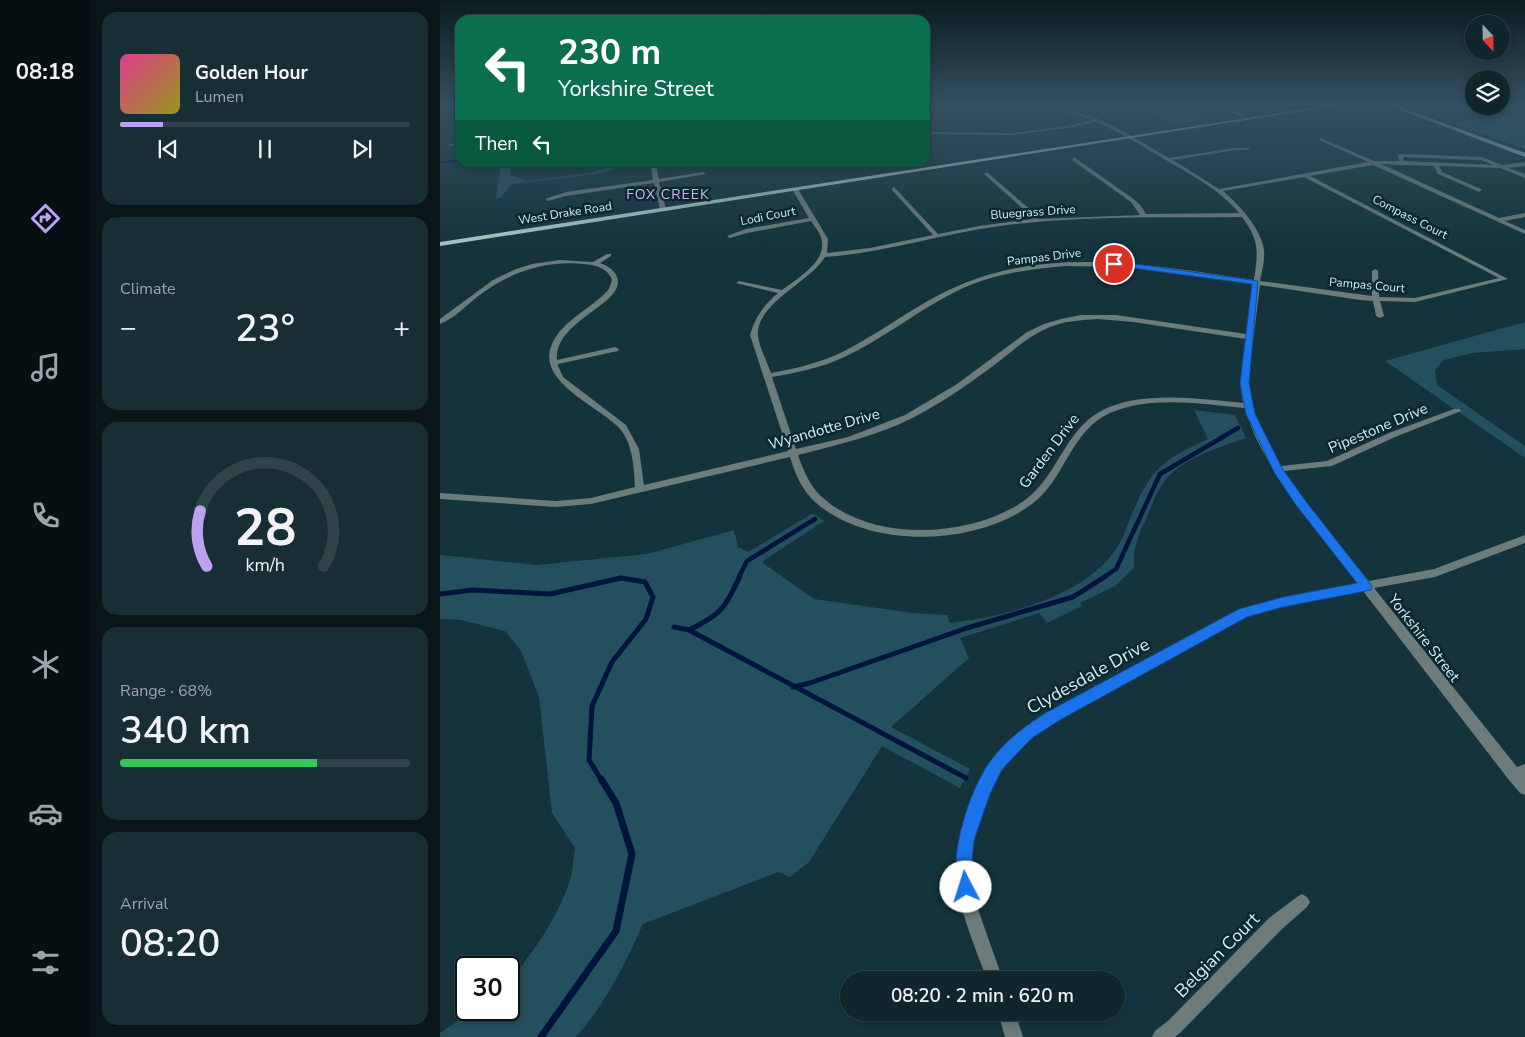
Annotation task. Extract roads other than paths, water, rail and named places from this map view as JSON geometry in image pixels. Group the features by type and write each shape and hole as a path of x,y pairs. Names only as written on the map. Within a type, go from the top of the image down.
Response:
{"main road":[{"name":"West Drake Road","path":"440,244 1031,152"}],"street":[{"name":"Yorkshire Street","path":"1157,152 1220,190 1245,215 1257,237 1260,263 1244,383 1248,406 1263,443 1278,469 1300,502 1366,586 1520,773 1525,788"},
{"path":"1169,159 1213,152"},
{"path":"1351,152 1525,232"},
{"path":"1402,162 1400,155 1482,159 1525,176"},
{"path":"1074,159 1133,201 1139,206 1144,217"},
{"path":"1220,190 1374,163 1402,162 1472,168 1525,164"},
{"path":"1436,165 1440,173 1479,190"},
{"path":"653,167 663,210"},
{"path":"548,199 566,194 703,174"},
{"path":"987,174 1032,214 1036,221"},
{"name":"Compass Court","path":"1305,175 1505,279"},
{"path":"795,189 825,239 825,254"},
{"path":"894,189 937,236"},
{"name":"Bluegrass Drive","path":"825,254 864,252 980,227 1036,221 1245,215"},
{"path":"1499,220 1525,215"},
{"name":"Lodi Court","path":"730,236 746,231 812,220"},
{"name":"Garden Drive","path":"825,254 816,265 763,310 754,326 754,335 801,477 810,490 828,507 851,519 882,528 906,532 955,530 991,523 1018,510 1031,500 1041,490 1068,446 1086,424 1106,411 1137,403 1153,402 1192,402 1248,406"},
{"path":"594,264 609,256"},
{"path":"440,322 495,281 516,272 559,263 576,262 594,264 610,271 614,275 615,283 611,291 572,325 558,340 552,352 554,370 560,378 623,427 630,436 635,447 640,489"},
{"name":"Pampas Drive","path":"767,376 824,363 841,356 944,295 979,280 1010,271 1054,264 1102,263 1148,267 1256,283"},
{"path":"1376,271 1376,300 1380,316"},
{"name":"Pampas Court","path":"1256,283 1376,300 1414,300 1505,279"},
{"path":"739,283 784,292"},
{"name":"Wyandotte Drive","path":"440,496 556,504 591,501 851,439 914,414 958,387 1030,334 1064,320 1088,316 1117,317 1249,337"},
{"path":"554,364 615,349"},
{"name":"Pipestone Drive","path":"1278,469 1329,464 1392,435 1457,411"},
{"name":"Clydesdale Drive","path":"992,971 969,904 963,871 966,840 976,810 997,764 1027,733 1052,717 1243,613 1287,601 1435,573 1525,540"},
{"name":"Belgian Court","path":"1161,1037 1175,1026 1275,924 1302,902"},
{"path":"1009,1021 1014,1037"}],"waterway":[{"path":"440,163 455,161"},
{"path":"1104,577 1116,569 1160,474 1238,428"},
{"path":"739,577 747,561 815,519"},
{"path":"689,630 709,619 721,609 740,576"},
{"path":"795,687 810,683 967,628 1073,597 1106,576"},
{"path":"440,594 473,590 550,594 621,578 645,582 653,597 646,619 612,662 592,706 589,760 602,781"},
{"path":"674,627 689,630"},
{"path":"689,630 795,687"},
{"path":"795,687 966,778"},
{"path":"541,1037 616,931 632,854 616,803 601,779"}],"district":[{"name":"FOX CREEK","path":"668,194"}]}
